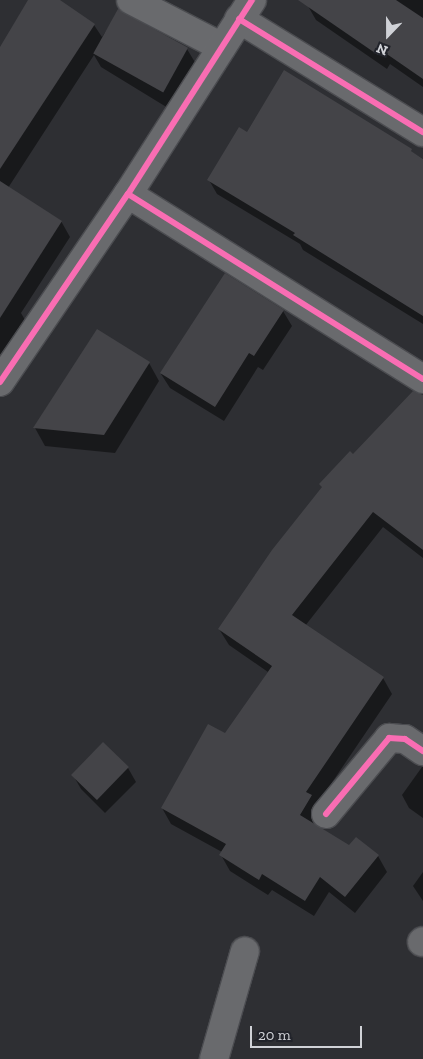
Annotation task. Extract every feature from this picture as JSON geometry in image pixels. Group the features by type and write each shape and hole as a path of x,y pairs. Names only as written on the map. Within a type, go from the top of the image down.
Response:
{"street":[{"path":"131,0 222,47"},
{"path":"0,382 128,194 246,10 423,132"},
{"path":"128,194 423,379"},
{"path":"326,814 389,738 405,739 423,751"},
{"path":"214,1059 245,951"}],"building":[{"path":"28,0 60,0 95,24 0,169 0,47"},
{"path":"298,0 396,0 423,18 423,79 381,50 378,55"},
{"path":"118,9 188,48 163,92 93,54"},
{"path":"284,70 412,149 411,151 423,159 423,316 293,235 295,233 207,180 239,127 247,132"},
{"path":"0,181 62,221 0,318"},
{"path":"225,273 284,310 254,356 249,353 215,407 160,373"},
{"path":"97,329 150,362 104,435 33,428"},
{"path":"413,391 423,395 423,550 373,512 292,615 384,677 306,792 312,795 300,815 349,845 356,837 379,855 345,897 320,877 305,901 262,874 259,880 219,855 226,844 161,808 208,724 225,733 272,666 218,629 272,550 322,487 319,484 350,451 353,454"},
{"path":"103,742 129,767 97,800 71,775"}],"cycle path":[{"path":"0,382 128,194 252,0"},
{"path":"239,19 423,132"},
{"path":"128,194 423,379"},
{"path":"326,814 389,738 405,739 423,751"}]}
